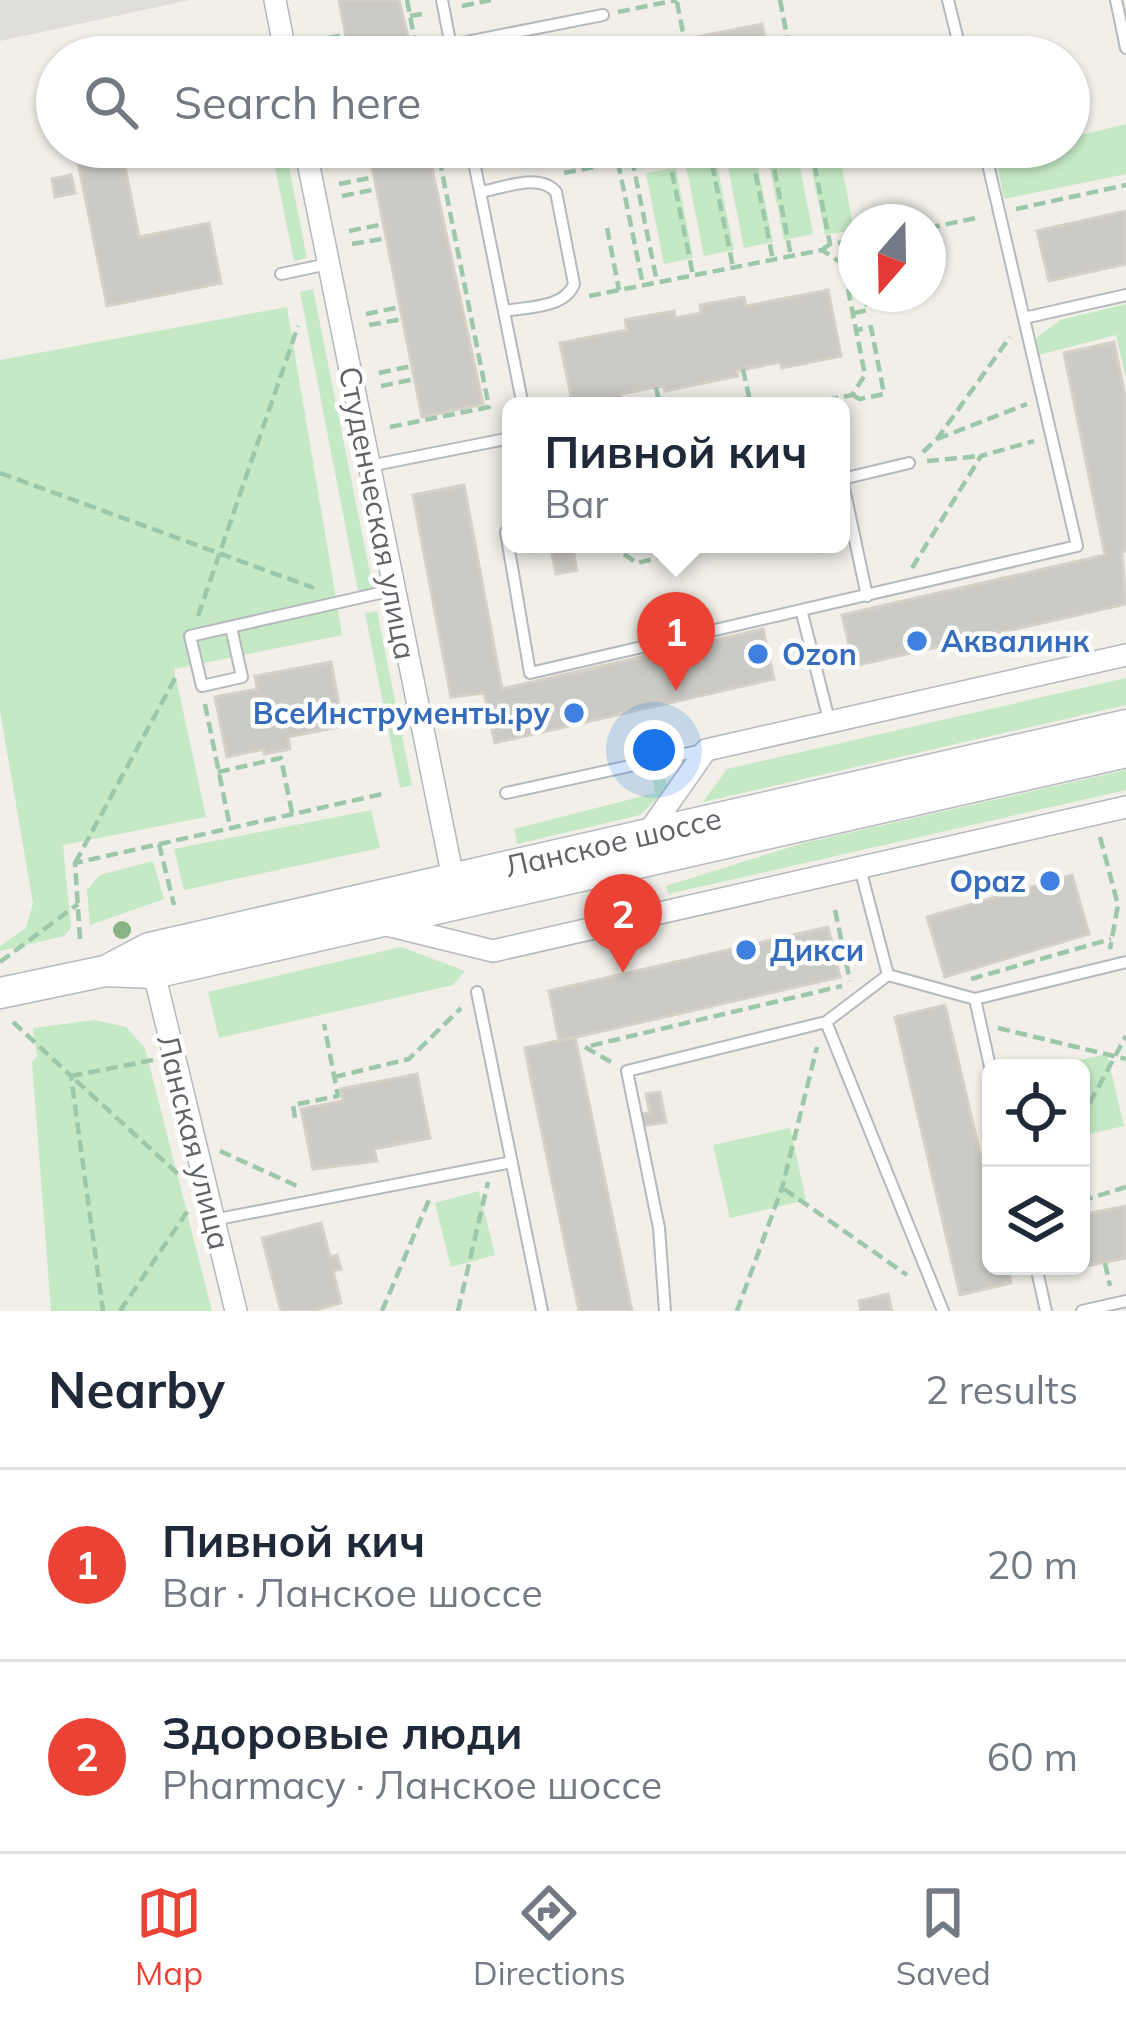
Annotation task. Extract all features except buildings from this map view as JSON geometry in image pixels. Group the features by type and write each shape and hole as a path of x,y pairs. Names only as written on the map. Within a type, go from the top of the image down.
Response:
{"main road":[{"name":"Ланское шоссе","path":"105,971 149,948 1126,725"},
{"name":"Ланское шоссе","path":"0,993 105,971 154,973 1126,752"}],"street":[{"path":"275,0 282,36"},
{"name":"Студенческая улица","path":"308,168 453,878"},
{"path":"647,834 706,749 1126,655"},
{"path":"376,922 493,951 1126,807"},
{"name":"Ланская улица","path":"154,973 236,1311"}],"lane":[{"path":"442,0 449,36"},
{"path":"947,0 956,36"},
{"path":"1116,0 1126,48"},
{"path":"515,36 603,15"},
{"path":"475,168 521,397"},
{"path":"510,553 530,674 1077,547 989,168"},
{"path":"480,192 539,181 556,192 574,284 571,294 563,300 504,311"},
{"path":"280,274 328,264"},
{"path":"1024,318 1126,295"},
{"path":"369,466 502,440"},
{"path":"850,477 909,463"},
{"path":"850,516 867,596"},
{"path":"231,627 242,677 202,686 192,640 231,627 393,590"},
{"path":"802,613 829,721"},
{"path":"506,793 706,749"},
{"path":"860,868 889,976"},
{"path":"889,976 975,999 1126,962"},
{"path":"665,1311 659,1228 627,1071 826,1022 889,976"},
{"path":"477,992 542,1311"},
{"path":"975,999 988,1059"},
{"path":"826,1022 943,1311"},
{"path":"213,1220 512,1162"},
{"path":"1038,1275 1046,1311"},
{"path":"1082,1311 1120,1302"}],"path":[{"path":"407,0 414,36"},
{"path":"603,15 677,0 684,36"},
{"path":"780,0 786,36"},
{"path":"336,36 346,34"},
{"path":"390,428 489,407 441,168"},
{"path":"550,184 563,173 588,168"},
{"path":"619,168 643,285"},
{"path":"634,168 657,282"},
{"path":"713,168 733,267"},
{"path":"754,168 773,260"},
{"path":"774,168 791,256"},
{"path":"815,168 830,244"},
{"path":"672,172 692,275"},
{"path":"340,184 375,176"},
{"path":"946,224 1126,185"},
{"path":"342,196 377,189"},
{"path":"349,231 384,224"},
{"path":"607,228 619,290"},
{"path":"352,244 386,238"},
{"path":"571,294 588,296 822,250 838,242"},
{"path":"822,250 843,264 866,375 852,395"},
{"path":"367,314 400,307"},
{"path":"853,313 858,312"},
{"path":"909,463 937,440 1024,318"},
{"path":"369,325 403,319"},
{"path":"80,939 75,863 192,640 298,326"},
{"path":"842,397 884,394 871,327 856,330"},
{"path":"379,373 412,366"},
{"path":"743,369 749,397"},
{"path":"381,386 415,379"},
{"path":"656,387 658,397"},
{"path":"937,440 1042,398"},
{"path":"909,463 981,456 1052,437"},
{"path":"899,588 981,456"},
{"path":"0,473 348,600"},
{"path":"623,553 637,562 676,553"},
{"path":"202,686 230,827"},
{"path":"218,772 281,758 292,813"},
{"path":"75,863 387,793"},
{"path":"1096,814 1118,905 1108,966"},
{"path":"159,844 174,905"},
{"path":"0,962 78,904"},
{"path":"627,1071 585,1047 851,984 835,910"},
{"path":"936,989 1111,939"},
{"path":"334,1077 409,1059 477,992"},
{"path":"14,1022 186,1181"},
{"path":"736,1311 782,1188 809,1070 826,1022"},
{"path":"980,1023 1126,1059"},
{"path":"295,1118 293,1105 338,1096 324,1024"},
{"path":"1090,1103 1126,1036"},
{"path":"71,1076 154,1060"},
{"path":"71,1076 103,1311"},
{"path":"193,1138 323,1198"},
{"path":"458,1311 492,1166"},
{"path":"382,1311 439,1176"},
{"path":"1090,1198 1126,1187"},
{"path":"782,1188 937,1295"},
{"path":"120,1311 192,1204"},
{"path":"1105,1263 1120,1302"}],"shaded area":[{"path":"0,0 190,0 0,41"}],"green space":[{"path":"1126,124 1126,174 1004,199 998,168 1090,168 1090,133"},
{"path":"275,168 289,168 307,258 294,261"},
{"path":"676,168 693,258 664,264 646,173"},
{"path":"686,168 718,168 734,250 704,256"},
{"path":"728,168 758,168 773,242 744,248"},
{"path":"770,168 800,168 813,234 784,240"},
{"path":"811,168 842,168 849,204 838,204 838,233 825,235"},
{"path":"313,289 373,588 358,591 300,292"},
{"path":"1126,304 1126,378 1116,335 1038,355 1035,339 1060,320"},
{"path":"287,307 342,635 174,669 206,817 63,845 71,928 64,936 0,951 0,946 26,928 33,903 0,711 0,360"},
{"path":"377,611 412,785 400,788 365,613"},
{"path":"1126,678 1126,705 703,802 727,769"},
{"path":"1126,770 1126,790 668,894 666,886 800,844"},
{"path":"663,775 668,788 640,815 517,844 514,829 655,793 653,779"},
{"path":"371,810 380,848 184,890 174,849"},
{"path":"153,861 164,899 90,925 87,890 100,875"},
{"path":"401,947 465,971 453,985 219,1038 208,992"},
{"path":"95,1020 126,1027 145,1048 212,1311 51,1311 33,1028"},
{"path":"1107,1054 1124,1126 1090,1134 1090,1059 1085,1059"},
{"path":"790,1128 806,1200 730,1218 713,1145"},
{"path":"479,1191 495,1255 451,1267 435,1203"}],"place":[{"name":"Аквалинк","path":"917,641"},
{"name":"Ozon","path":"758,654"},
{"name":"Пивной кич","path":"676,691"},
{"name":"ВсеИнструменты.ру","path":"574,713"},
{"name":"Opaz","path":"1050,881"},
{"name":"Дикси","path":"746,950"},
{"name":"Здоровые люди","path":"623,973"}]}
